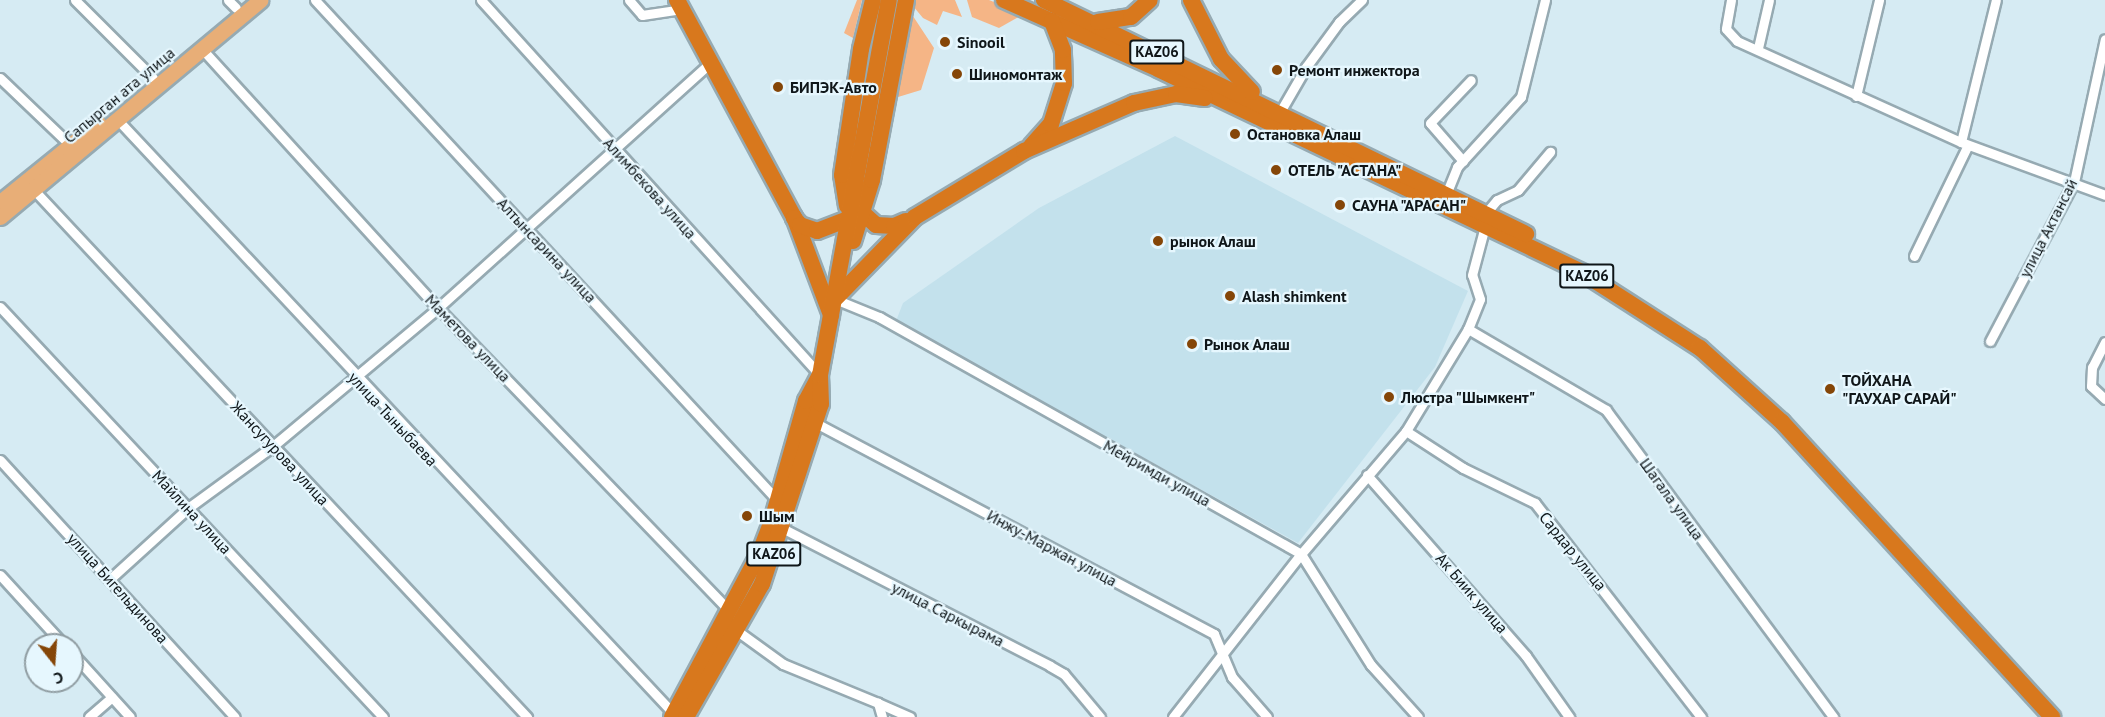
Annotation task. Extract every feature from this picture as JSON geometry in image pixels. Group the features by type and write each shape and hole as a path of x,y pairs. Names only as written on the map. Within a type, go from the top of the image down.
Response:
{"highway":[{"path":"873,0 861,49 842,176 855,212 884,227 915,217"},
{"name":"KАZ06","path":"677,716 736,620 762,584 782,528 820,375 855,212 889,0"},
{"path":"794,217 800,225 817,231 855,212 906,0"},
{"name":"KАZ06","path":"1004,0 1485,219 1643,298 1743,371 2064,717"},
{"name":"KАZ06","path":"1044,0 1093,21 1447,192 1485,219 1638,306 1737,378 1782,422 2052,717"},
{"path":"1093,21 1114,22 1131,17 1149,0"},
{"path":"1191,0 1221,59 1234,76 1275,109"},
{"path":"680,4 794,217 831,316"},
{"path":"1024,151 1051,124 1062,94 1063,50 1052,21"},
{"name":"KАZ06","path":"835,299 915,217 1024,151 1154,98 1193,94 1251,114"},
{"name":"KАZ06","path":"736,620 808,419"}],"main road":[{"name":"Сапырган ата улица","path":"0,217 260,0"},
{"name":"Сапырган ата улица","path":"0,202 153,78 236,3"}],"street":[{"path":"75,0 153,78"},
{"name":"Алтынсарина улица","path":"315,0 778,501"},
{"name":"Алимбекова улица","path":"481,0 820,375"},
{"path":"629,0 642,15 680,4"},
{"path":"1275,109 1339,22 1362,0"},
{"path":"1447,192 1463,161 1521,97 1545,0"},
{"path":"1731,0 1726,29 1730,37 1965,144 2105,195"},
{"path":"1758,48 1769,0"},
{"path":"1856,96 1879,0"},
{"path":"1914,256 1965,144 1996,0"},
{"name":"улица Актансай","path":"1990,341 2074,182 2105,39"},
{"name":"Маметова улица","path":"202,49 438,308 736,620 783,664 910,717"},
{"path":"110,579 188,508 273,446 438,308 711,62"},
{"path":"0,78 70,145"},
{"path":"1463,161 1430,123 1471,80"},
{"name":"улица Тыныбаева","path":"117,119 356,378 677,716"},
{"path":"1173,717 1224,656 1301,554 1407,431 1468,329 1480,299 1472,275 1485,219 1497,200 1518,190 1550,152"},
{"name":"Жансугурова улица","path":"34,190 527,717"},
{"name":"Мейримди улица","path":"835,299 879,317 1301,554 1371,665 1418,717"},
{"name":"Майлина улица","path":"0,307 383,717"},
{"name":"Шагала улица","path":"1468,329 1606,410 1833,717"},
{"path":"2105,342 2092,368 2091,386 2105,399"},
{"name":"Инжу-Маржан улица","path":"808,419 1215,634 1232,677 1267,717"},
{"name":"Сардар улица","path":"1407,431 1463,468 1535,503 1701,717"},
{"name":"улица Бигельдинова","path":"0,460 235,717"},
{"name":"Ак Биик улица","path":"1367,475 1526,656 1569,717"},
{"name":"улица Саркырама","path":"782,528 1064,674 1100,717"},
{"path":"0,575 53,633"},
{"path":"84,666 130,717"},
{"path":"89,717 112,697"},
{"path":"878,703 882,717"}],"shaded area":[{"path":"857,0 862,0 853,38 844,33"},
{"path":"908,0 955,0 962,17 943,11 937,25 923,18"},
{"path":"967,0 989,0 1024,14 999,28 972,17"},
{"path":"907,7 934,48 921,90 885,101 899,77 907,49 901,38"},
{"name":"Рынок Алаш","path":"1175,136 1468,291 1435,367 1298,543 896,321 903,303 1039,208"}],"place":[{"name":"Sinooil","path":"945,42"},
{"name":"Ремонт инжектора","path":"1277,70"},
{"name":"Шиномонтаж","path":"957,74"},
{"name":"БИПЭК-Авто","path":"778,87"},
{"name":"Остановка Алаш","path":"1235,134"},
{"name":"ОТЕЛЬ \"АСТАНА\"","path":"1276,170"},
{"name":"САУНА \"АРАСАН\"","path":"1340,205"},
{"name":"рынок Алаш","path":"1158,241"},
{"name":"Alash shimkent","path":"1230,296"},
{"name":"Рынок Алаш","path":"1192,344"},
{"name":"ТОЙХАНА \"ГАУХАР САРАЙ\"","path":"1830,389"},
{"name":"Люстра \"Шымкент\"","path":"1389,397"},
{"name":"Шым","path":"747,516"}]}
